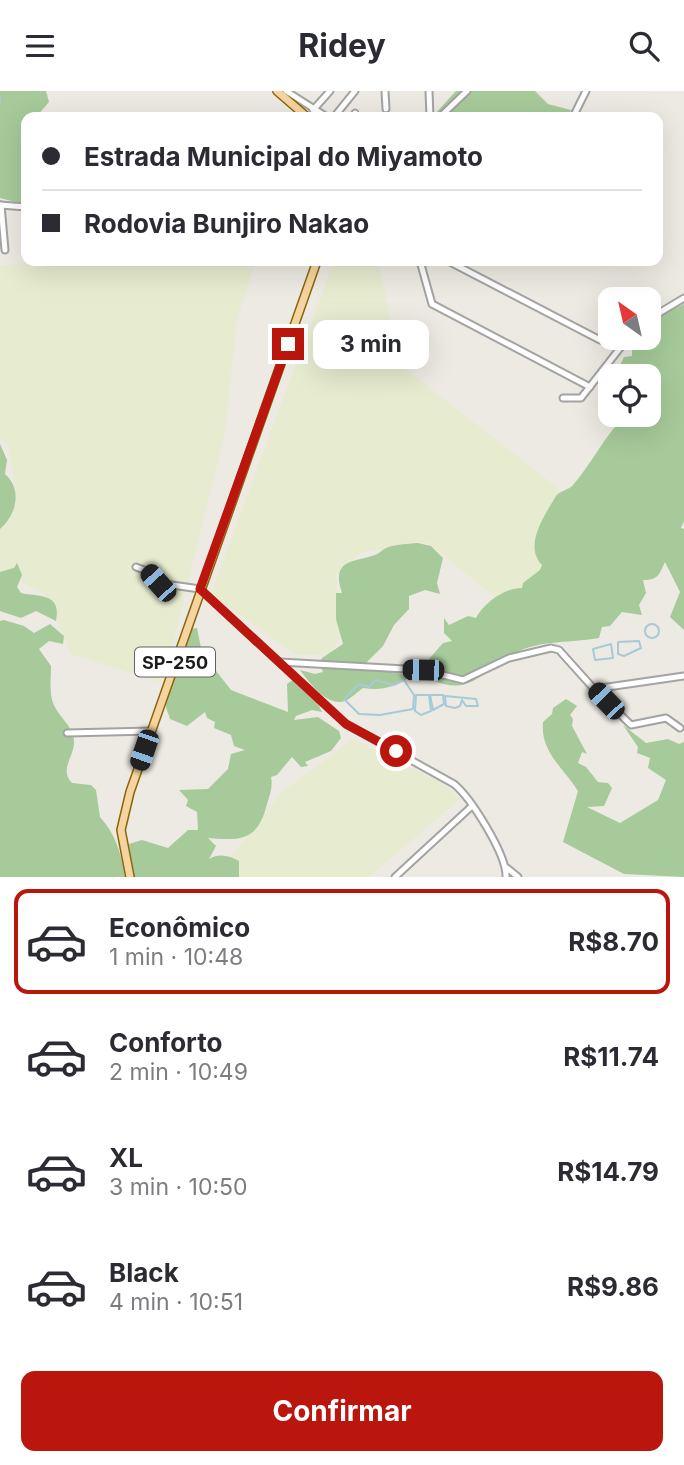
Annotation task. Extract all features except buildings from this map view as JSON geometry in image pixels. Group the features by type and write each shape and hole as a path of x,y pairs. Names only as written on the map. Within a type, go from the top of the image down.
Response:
{"main road":[{"path":"277,91 301,112"},
{"name":"SP-250","path":"130,877 122,842 122,820 200,589 315,266"}],"street":[{"path":"286,91 317,112"},
{"path":"313,110 330,91"},
{"path":"338,112 355,91"},
{"path":"385,91 386,109"},
{"path":"429,91 430,112"},
{"path":"445,112 467,91"},
{"path":"576,112 586,91"},
{"path":"5,250 1,205 21,207"},
{"path":"421,266 432,304 590,387"},
{"path":"458,266 598,339"},
{"path":"662,311 684,298"},
{"path":"563,398 581,398 619,350"},
{"path":"136,566 149,572 158,583 200,589 346,724 443,776 461,789 507,868 518,877"},
{"path":"280,662 423,670 463,680 509,658 551,647 559,650 631,725 666,718 680,728"},
{"path":"594,689 684,676"},
{"path":"67,733 151,731"},
{"path":"395,877 472,806"},
{"path":"506,877 507,868"}],"green space":[{"path":"0,91 46,91 49,102 40,112 21,112 21,204 0,198"},
{"path":"456,91 535,91 548,104 571,110 570,112 437,112"},
{"path":"21,264 21,266 254,266 237,319 225,432 163,683 71,654 45,594 0,570 0,525 17,504 8,444 0,438 0,266"},
{"path":"332,266 380,266 398,363 559,489 537,542 559,575 498,600 427,542 359,553 336,576 342,634 330,655 296,655 211,594"},
{"path":"684,304 684,521 681,528 684,529 684,630 670,617 680,592 665,562 657,576 643,580 646,593 639,605 642,615 622,612 610,626 602,627 599,638 529,647 507,657 469,683 447,685 433,680 415,668 429,667 429,659 443,643 452,641 444,633 444,618 449,625 468,616 476,618 495,597 522,588 523,583 540,570 542,565 537,557 535,539 542,521 556,496 573,485 615,427 661,427 661,364 621,364 624,357 632,356 632,350 662,350 662,315"},
{"path":"0,444 7,460 5,474 11,480 16,495 10,517 0,529"},
{"path":"418,543 431,546 443,558 437,583 440,594 425,590 409,596 409,609 394,625 383,646 366,663 410,677 388,687 363,688 345,701 338,702 325,697 300,670 315,674 323,672 319,664 322,658 343,644 336,619 336,593 342,593 339,574 342,568 388,547"},
{"path":"17,563 22,575 17,587 21,593 52,600 57,612 56,621 36,611 21,618 0,611 0,572 14,568"},
{"path":"0,621 24,626 34,633 50,624 64,636 63,644 49,641 39,649 51,666 53,703 73,736 73,748 67,768 68,778 72,783 91,785 96,790 100,817 117,845 125,877 0,877"},
{"path":"197,628 202,653 231,690 288,712 287,684 294,679 313,694 322,712 312,710 296,716 294,720 318,717 339,731 341,738 331,751 305,762 308,766 301,767 292,757 277,775 271,777 271,791 263,816 259,825 247,836 230,839 208,838 216,846 209,859 224,855 239,861 239,877 131,877 129,844 142,840 168,848 188,830 198,830 197,812 186,806 188,800 179,790 208,789 228,769 231,754 245,750 234,746 231,735 214,728 215,722 207,718 205,712 187,726 170,719 166,705 171,675 191,629"},
{"path":"566,699 577,706 570,715 573,719 572,726 587,754 582,752 578,763 586,767 598,782 608,783 612,788 604,806 587,807 620,823 658,800 666,780 648,768 650,758 637,753 638,747 623,725 646,743 668,739 679,744 684,742 684,877 624,874 563,842 578,791 549,751 543,733 543,722 552,714 553,708"},
{"path":"353,739 440,782 460,799 369,877 218,877 281,793"}],"waterway":[{"path":"0,97 0,104"},
{"path":"649,624 655,624 659,631 655,638 649,638 645,634 645,628 649,624"},
{"path":"639,641 641,648 624,656 618,654 618,642 639,641"},
{"path":"611,644 613,658 595,660 593,649 611,644"},
{"path":"375,680 394,685 404,680 414,695 413,709 380,715 359,714 344,699 359,684 369,687 375,680"},
{"path":"416,695 429,695 431,711 421,715 415,711 416,695"},
{"path":"430,695 443,695 444,704 433,710 430,695"},
{"path":"445,696 476,699 478,706 466,706 462,700 460,706 455,708 446,706 445,696"}],"route":[{"path":"288,344 200,589 346,724 396,751"}]}
